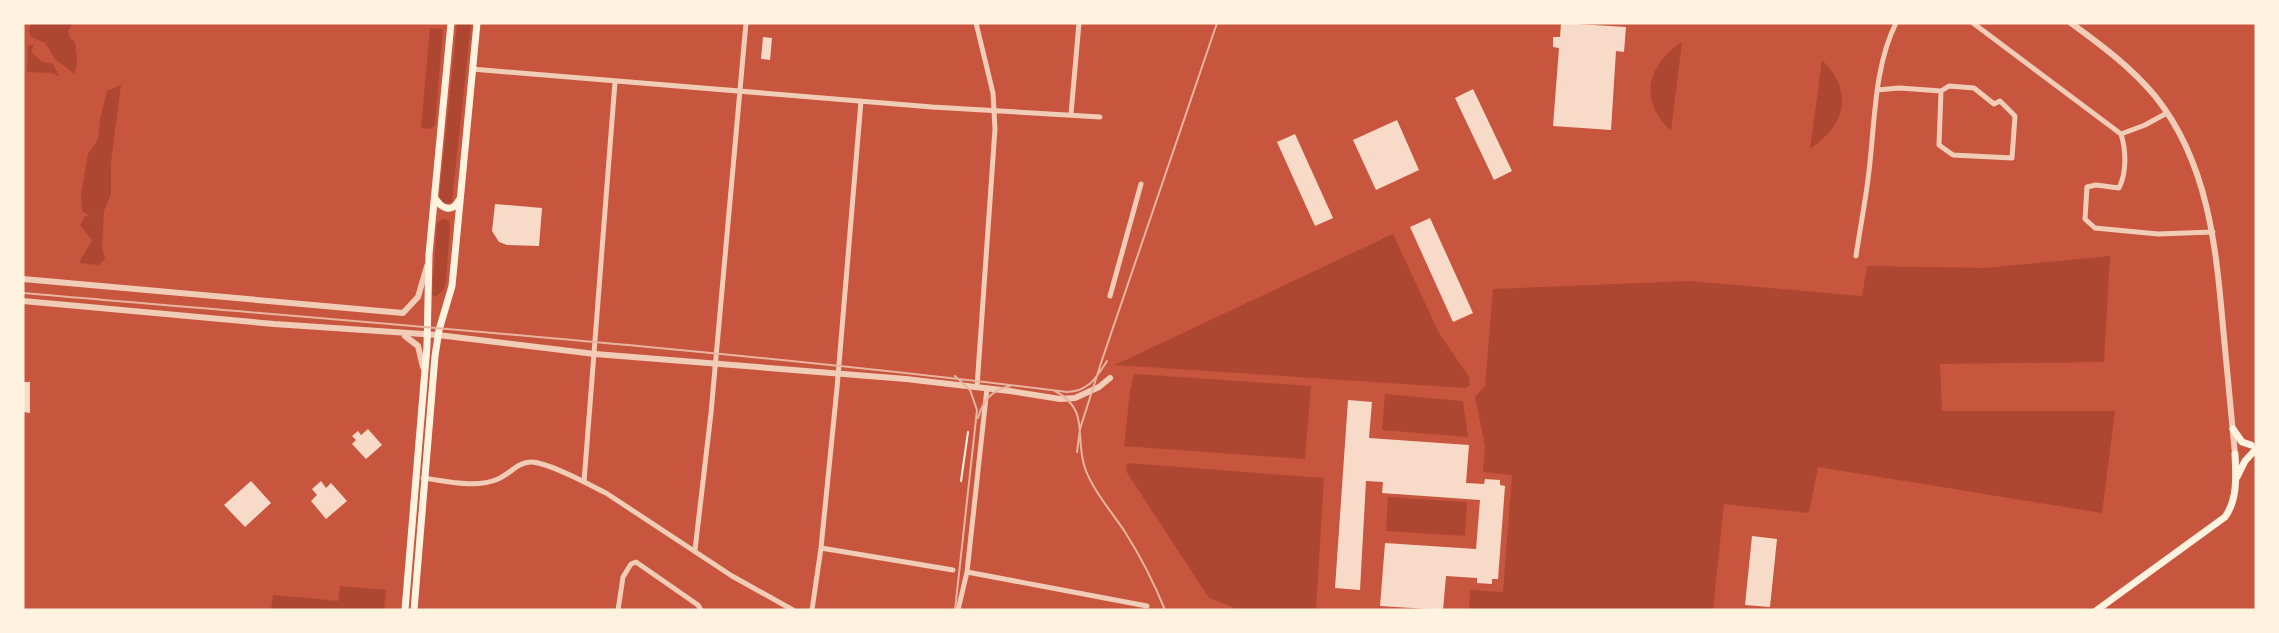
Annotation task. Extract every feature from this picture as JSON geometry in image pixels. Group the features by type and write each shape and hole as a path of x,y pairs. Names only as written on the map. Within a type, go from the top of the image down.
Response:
{"main road":[{"path":"405,610 427,335 429,254 452,23"},
{"path":"414,610 423,478 438,335 452,286 477,23"},
{"path":"434,197 441,206 448,209 455,206 459,199"},
{"path":"2233,429 2244,443 2255,446"},
{"path":"2097,610 2225,517 2232,506 2236,481 2235,454 2255,446"},
{"path":"2236,481 2255,446"}],"street":[{"path":"695,550 746,23"},
{"path":"976,23 995,109 977,387"},
{"path":"1071,114 1079,23"},
{"path":"1856,256 1869,173 1877,90 1889,36 1896,23"},
{"path":"1973,23 2121,134 2124,146 2123,180 2119,188 2087,187 2085,219 2095,228 2158,234 2213,232"},
{"path":"2071,23 2135,74 2167,113 2189,153 2206,198 2217,251 2235,454"},
{"path":"472,69 968,110 995,109 1100,117"},
{"path":"584,482 615,82"},
{"path":"1877,90 1941,91 1949,86 1974,88 1994,104 2000,101 2015,116 2012,158 1953,155 1939,145 1941,91"},
{"path":"812,610 821,548 838,374 861,101"},
{"path":"2121,134 2167,113"},
{"path":"1110,296 1141,184"},
{"path":"23,279 403,313 422,289 429,254"},
{"path":"23,301 404,335 438,335 595,354 977,387 1067,399 1099,387 1110,378"},
{"path":"404,335 418,345 424,375"},
{"path":"958,610 967,572 987,388"},
{"path":"423,478 481,484 499,479 523,463 534,461 584,482 695,550 732,576 793,610"},
{"path":"821,548 953,570"},
{"path":"618,610 623,577 631,564 636,562 701,610"},
{"path":"967,572 1147,606"}],"path":[{"path":"961,481 968,432"}],"shaded area":[{"path":"31,23 80,23 72,24 68,31 75,42 75,74 55,59 45,43 31,37"},
{"path":"457,23 471,23 452,201 445,205 439,199"},
{"path":"430,28 443,29 435,125 430,129 421,128"},
{"path":"1682,42 1671,131 1654,107 1651,84 1661,61"},
{"path":"34,44 31,52 41,61 53,64 59,76 27,72 28,46"},
{"path":"1822,60 1839,84 1842,108 1832,129 1810,149"},
{"path":"121,85 111,162 111,194 104,211 102,247 105,258 100,265 79,263 92,240 80,225 85,216 91,217 82,211 81,195 88,154 98,139 107,91"},
{"path":"445,219 450,226 446,281 444,289 436,297 432,295 437,224"},
{"path":"1393,234 1439,333 1469,377 1470,385 1465,388 1115,365"},
{"path":"2110,256 2104,362 1940,364 1942,411 2115,411 2102,513 1818,467 1809,513 1724,504 1713,610 1469,610 1470,590 1503,592 1512,475 1483,472 1485,446 1475,397 1485,386 1493,289 1690,281 1862,296 1867,266 1986,268"},
{"path":"1134,374 1311,386 1305,459 1124,446"},
{"path":"1385,394 1463,401 1468,437 1382,430"},
{"path":"1127,463 1324,478 1316,610 1240,610 1209,598 1126,471"},
{"path":"1388,497 1467,502 1465,536 1386,531"},
{"path":"340,586 386,590 384,610 271,610 273,595 338,601"}],"building":[{"path":"1561,23 1626,27 1624,52 1616,51 1611,130 1553,126 1559,48 1553,47 1553,37 1560,37"},
{"path":"763,37 772,38 770,60 761,59"},
{"path":"1473,89 1512,171 1494,180 1455,98"},
{"path":"1397,120 1419,170 1376,190 1353,140"},
{"path":"1295,134 1333,218 1315,226 1277,142"},
{"path":"495,204 542,208 539,246 507,245 499,242 492,231"},
{"path":"1430,218 1473,313 1453,322 1410,227"},
{"path":"23,382 30,382 30,413 23,412"},
{"path":"1348,400 1372,402 1369,438 1469,445 1466,483 1484,484 1485,479 1500,480 1500,485 1505,486 1498,579 1492,579 1492,584 1477,583 1477,578 1446,576 1443,610 1380,606 1385,543 1476,549 1480,500 1382,493 1383,482 1366,481 1360,590 1335,588"},
{"path":"368,429 382,445 366,459 352,444 356,440 352,436 358,431 361,435"},
{"path":"251,481 271,503 245,527 224,505"},
{"path":"321,481 326,488 331,483 347,501 326,519 311,501 317,495 312,489"},
{"path":"1752,536 1777,539 1770,607 1745,605"}],"tram line":[{"path":"1077,452 1080,429 1101,363 1217,23"},
{"path":"23,293 676,350 1067,392 1086,386 1107,361"},
{"path":"955,376 970,390 977,410 955,610"},
{"path":"978,418 989,397 1010,386"},
{"path":"1055,391 1066,398 1077,416 1082,457 1088,477 1125,532 1152,580 1165,610"}]}
